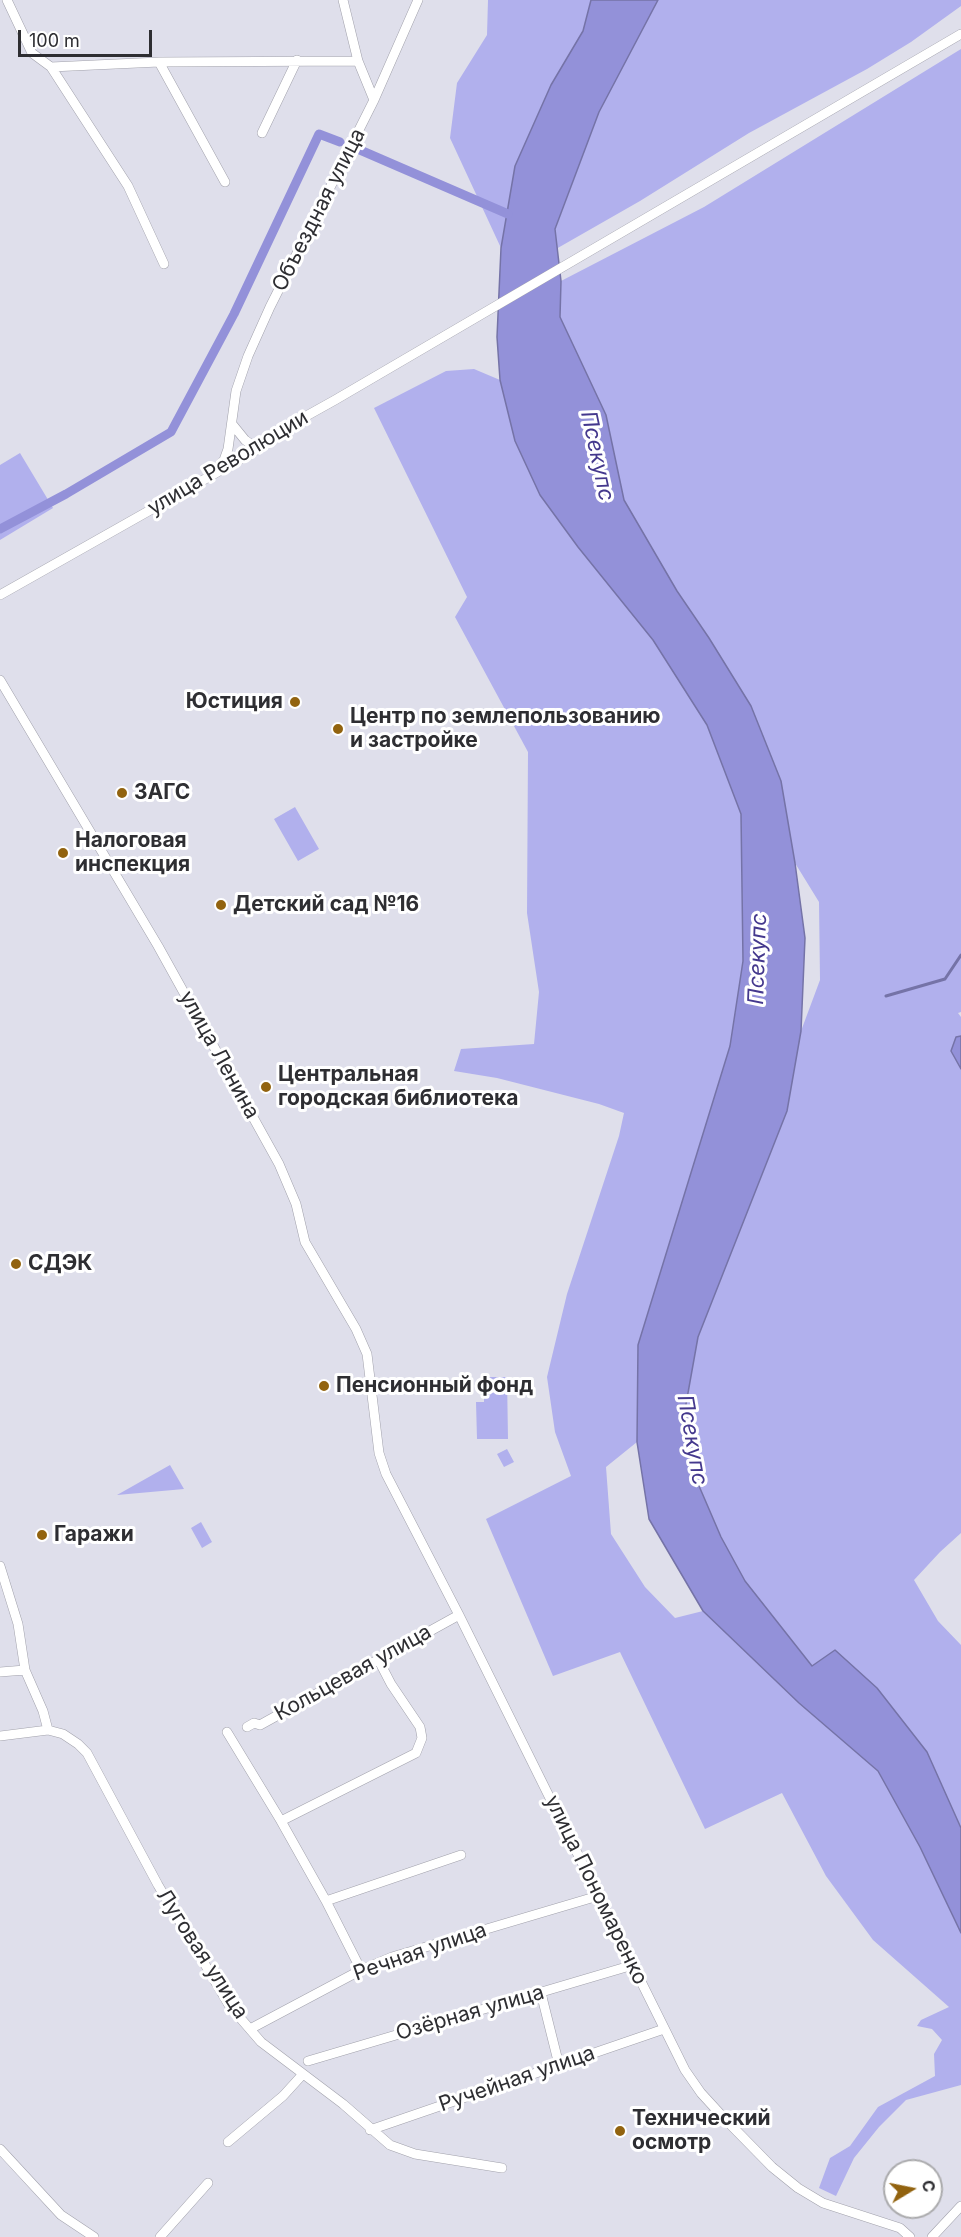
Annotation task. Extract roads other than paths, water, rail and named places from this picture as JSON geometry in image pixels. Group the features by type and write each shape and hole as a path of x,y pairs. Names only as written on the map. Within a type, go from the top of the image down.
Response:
{"street":[{"path":"7,0 32,53 51,67 128,186 164,264"},
{"path":"343,0 357,61 375,100"},
{"name":"Объездная улица","path":"210,474 224,460 236,391 248,356 270,307 375,100 418,0"},
{"name":"улица Революции","path":"0,595 210,474 260,448 283,429 961,34"},
{"path":"262,133 297,60"},
{"path":"51,67 159,62 357,61"},
{"path":"159,62 225,182"},
{"path":"232,424 245,440 260,448"},
{"name":"улица Ленина","path":"0,680 158,946 279,1164 296,1204 305,1242 357,1329 367,1354 379,1452"},
{"name":"улица Пономаренко","path":"379,1452 386,1474 459,1615 685,2070 701,2093 772,2167 798,2188 823,2203 900,2228 910,2237"},
{"path":"0,1566 18,1624 25,1670 48,1730 0,1736"},
{"name":"Кольцевая улица","path":"247,1727 254,1723 260,1725 459,1615"},
{"path":"281,1821 416,1753 422,1738 420,1727 391,1684 378,1659"},
{"path":"0,1672 25,1670"},
{"name":"Луговая улица","path":"48,1730 63,1734 87,1753 164,1895 229,2005 261,2042 343,2104 370,2130 390,2145 415,2154 502,2168"},
{"path":"227,1732 281,1821 326,1901 361,1970"},
{"path":"326,1901 461,1855"},
{"name":"Речная улица","path":"250,2029 361,1970 392,1957 598,1896"},
{"name":"Озёрная улица","path":"308,2061 633,1965"},
{"path":"541,1993 559,2065"},
{"name":"Ручейная улица","path":"370,2130 664,2029"},
{"path":"228,2142 283,2096 303,2074"},
{"path":"0,2149 61,2215 94,2237"},
{"path":"160,2237 208,2183"},
{"path":"932,2237 961,2206"}],"water":[{"name":"Псекупс","path":"591,0 658,0 599,112 555,229 561,281 560,317 606,415 624,500 677,591 751,706 781,781 805,938 801,1031 787,1111 698,1337 686,1404 690,1465 721,1537 745,1581 812,1666 835,1650 877,1688 927,1752 961,1828 961,1933 920,1847 878,1771 799,1703 703,1611 649,1519 637,1442 638,1345 730,1046 743,961 741,814 707,725 653,640 578,547 540,495 515,441 500,380 497,337 501,248 515,166 551,85 583,31"},
{"path":"961,1036 961,1069 951,1051 956,1037"}],"waterway":[{"path":"0,529 66,494 171,432 234,314 319,134 340,142"},
{"path":"360,150 508,214"},
{"path":"886,996 945,979 961,955"}],"place":[{"name":"Юстиция","path":"295,702"},
{"name":"Центр по землепользованию и застройке","path":"338,729"},
{"name":"ЗАГС","path":"122,793"},
{"name":"Налоговая инспекция","path":"63,853"},
{"name":"Детский сад №16","path":"221,905"},
{"name":"Центральная городская библиотека","path":"266,1087"},
{"name":"СДЭК","path":"16,1264"},
{"name":"Пенсионный фонд","path":"324,1386"},
{"name":"Гаражи","path":"42,1535"},
{"name":"Технический осмотр","path":"620,2131"}]}
